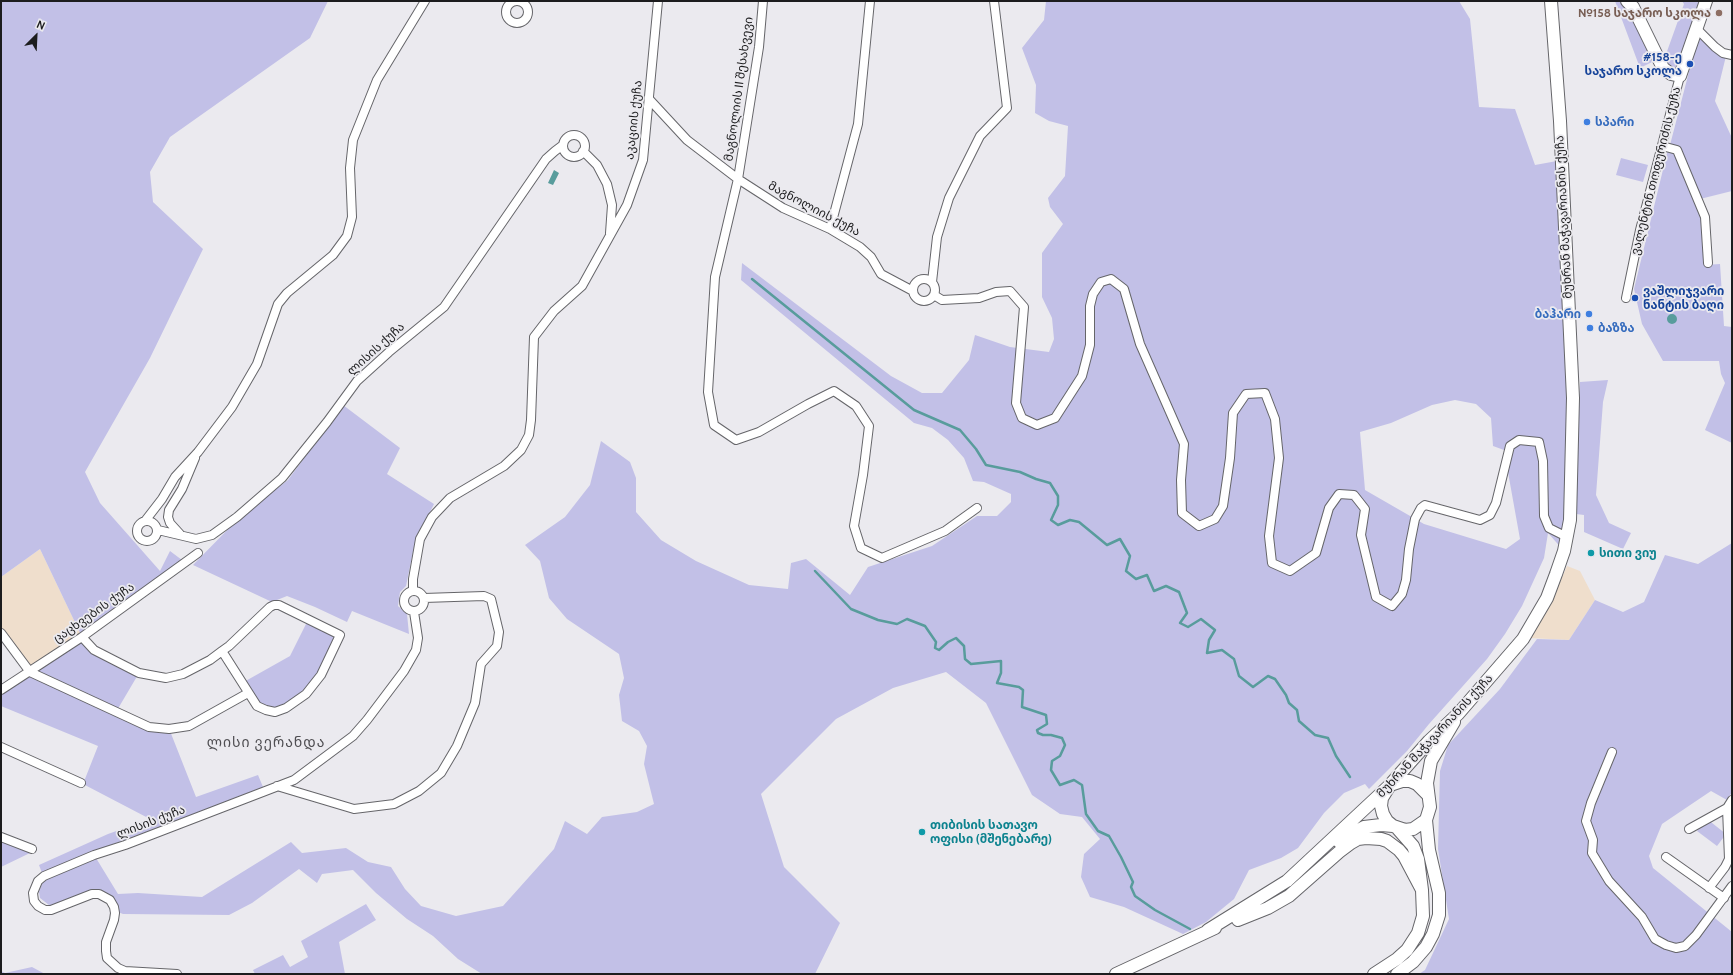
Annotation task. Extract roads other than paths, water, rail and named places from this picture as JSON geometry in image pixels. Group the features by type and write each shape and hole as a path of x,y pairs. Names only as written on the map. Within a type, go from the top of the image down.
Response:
{"main road":[{"name":"მუხრან მაჭავარიანის ქუჩა","path":"1116,974 1208,930 1287,881 1390,785 1429,741 1458,714 1529,630 1552,585 1567,537 1570,520 1573,398 1560,121 1551,1"},
{"path":"1627,1 1633,7 1663,68 1671,74 1680,76"},
{"name":"ვალენტინ თოფურიძის ქუჩა","path":"1680,76 1706,1"},
{"path":"1396,974 1413,962 1426,947 1433,934 1438,918 1439,893 1429,850 1426,820 1430,807 1427,794 1428,775 1431,761 1458,714"},
{"path":"1374,974 1396,959 1414,940 1423,916 1420,867 1416,853 1407,839 1387,821 1381,806 1382,798 1390,785 1402,781 1410,781 1417,784 1427,794"},
{"path":"1395,828 1413,829 1426,820"},
{"name":"მუხრან მაჭავარიანის ქუჩა","path":"1208,930 1238,920 1282,893 1347,836 1368,826 1395,828"},
{"path":"1238,920 1279,902 1302,885 1351,843 1358,839 1381,839 1387,841 1399,850 1404,856 1422,890"}],"street":[{"path":"146,521 152,522 158,530 156,537 151,541 141,539 137,534 138,527 146,521 175,477 198,452 232,407 257,364 278,304 287,293 333,255 347,236 352,217 350,168 353,140 378,80 425,1"},
{"name":"აკაციის ქუჩა","path":"610,235 627,205 643,160 658,1"},
{"name":"მაგნოლიის II შესახვევი","path":"763,1 759,46 738,180 715,278 708,392 714,424 736,440 759,432 834,391 856,406 869,426 863,475 854,526 861,548 882,558 944,531 977,508"},
{"path":"830,228 858,124 870,1"},
{"path":"932,282 921,280 915,284 913,291 916,297 922,301 929,300 934,295 935,288 932,282 937,237 949,198 980,136 1007,108 994,1"},
{"path":"1697,29 1714,47 1732,55"},
{"name":"ვალენტინ თოფურიძის ქუჩა","path":"1626,298 1640,230 1680,76"},
{"name":"მაგნოლიის ქუჩა","path":"649,99 687,140 738,180 783,208 830,228 860,246 871,257 881,274 913,291"},
{"path":"413,591 413,579 420,539 432,517 450,498 504,466 521,450 529,435 531,420 534,337 554,311 582,286 610,235 612,205 607,184 596,165 583,151 583,141 574,136 565,139 563,145 564,151 571,156 577,156 583,151"},
{"name":"ლისის ქუჩა","path":"158,530 196,538 212,535 282,478 327,422 356,381 389,352 444,308 546,159 555,150 563,145"},
{"path":"1662,146 1677,150 1704,217 1708,263"},
{"path":"934,295 942,300 979,298 996,292 1010,291 1024,307 1016,403 1022,418 1037,425 1055,418 1082,376 1090,345 1090,306 1093,294 1101,282 1111,279 1124,289 1140,344 1184,444 1181,480 1182,513 1198,526 1215,519 1223,506 1230,458 1233,413 1246,394 1265,393 1275,419 1279,458 1269,536 1272,563 1290,571 1316,553 1328,508 1339,494 1354,495 1365,509 1361,535 1376,597 1392,606 1402,594 1406,580 1409,549 1415,519 1421,508 1425,505 1480,520 1490,515 1496,502 1510,446 1519,440 1539,442 1543,461 1544,516 1549,528 1567,537"},
{"path":"181,535 170,522 168,517 169,510 182,489 198,452"},
{"name":"ცაცხვების ქუჩა","path":"1,690 82,637 198,553"},
{"path":"413,591 420,592 424,598 423,606 418,611 414,612 406,608 403,600 407,593 413,591"},
{"path":"277,786 354,809 394,804 419,791 441,773 456,746 475,704 481,664 496,646 499,632 491,599 484,596 424,598"},
{"path":"82,637 94,650 140,673 166,678 183,674 210,660 274,605 279,605 340,635 321,675 306,694 286,708 275,712 257,706 222,651"},
{"name":"ლისის ქუჩა","path":"177,974 125,970 112,964 108,958 106,942 114,920 114,907 110,900 99,894 92,894 51,910 45,910 38,906 34,900 33,893 38,881 44,876 87,858 126,845 294,780 354,736 404,671 416,650 418,638 414,612"},
{"path":"1,633 30,672 149,727 169,729 189,726 248,692"},
{"path":"1,747 81,783"},
{"path":"1612,752 1591,802 1586,821 1593,840 1592,853 1610,881 1642,916 1655,939 1676,948 1685,946 1696,935 1732,886"},
{"path":"1689,828 1727,808 1732,800"},
{"path":"1709,888 1725,867 1729,858 1727,808"},
{"path":"1,837 32,849"},
{"path":"1666,857 1724,898"}],"waterway":[{"path":"752,279 914,410 960,430 976,449 986,465 1020,472 1050,483 1058,496 1058,505 1051,520 1058,525 1070,520 1079,522 1107,545 1120,539 1130,556 1126,571 1136,579 1147,575 1154,591 1166,586 1179,592 1187,613 1180,623 1188,627 1201,619 1215,630 1209,640 1207,653 1222,650 1234,659 1239,676 1253,687 1268,676 1275,679 1286,695 1289,703 1297,710 1299,721 1315,735 1328,738 1336,756 1350,777"},
{"path":"815,571 851,609 878,620 897,624 907,619 925,626 936,642 935,648 939,650 948,642 956,638 964,646 965,659 971,664 1001,661 1001,673 997,683 1019,687 1023,690 1022,707 1046,715 1047,724 1037,730 1038,733 1062,738 1065,745 1060,756 1052,761 1051,770 1060,785 1074,780 1082,785 1086,814 1098,831 1109,836 1133,882 1131,887 1135,896 1155,910 1190,929"}],"place":[{"name":"№158 საჯარო სკოლა","path":"1719,13"},
{"name":"#158-ე საჯარო სკოლა","path":"1690,64"},
{"name":"სპარი","path":"1587,122"},
{"name":"ვაშლიჯვარი ნანტის ბაღი","path":"1635,298"},
{"name":"ბაჰარი","path":"1589,314"},
{"name":"ბაზზა","path":"1590,328"},
{"name":"სითი ვიუ","path":"1591,553"},
{"name":"თიბისის სათავო ოფისი (მშენებარე)","path":"922,832"}],"district":[{"name":"ლისი ვერანდა","path":"266,743"}]}
